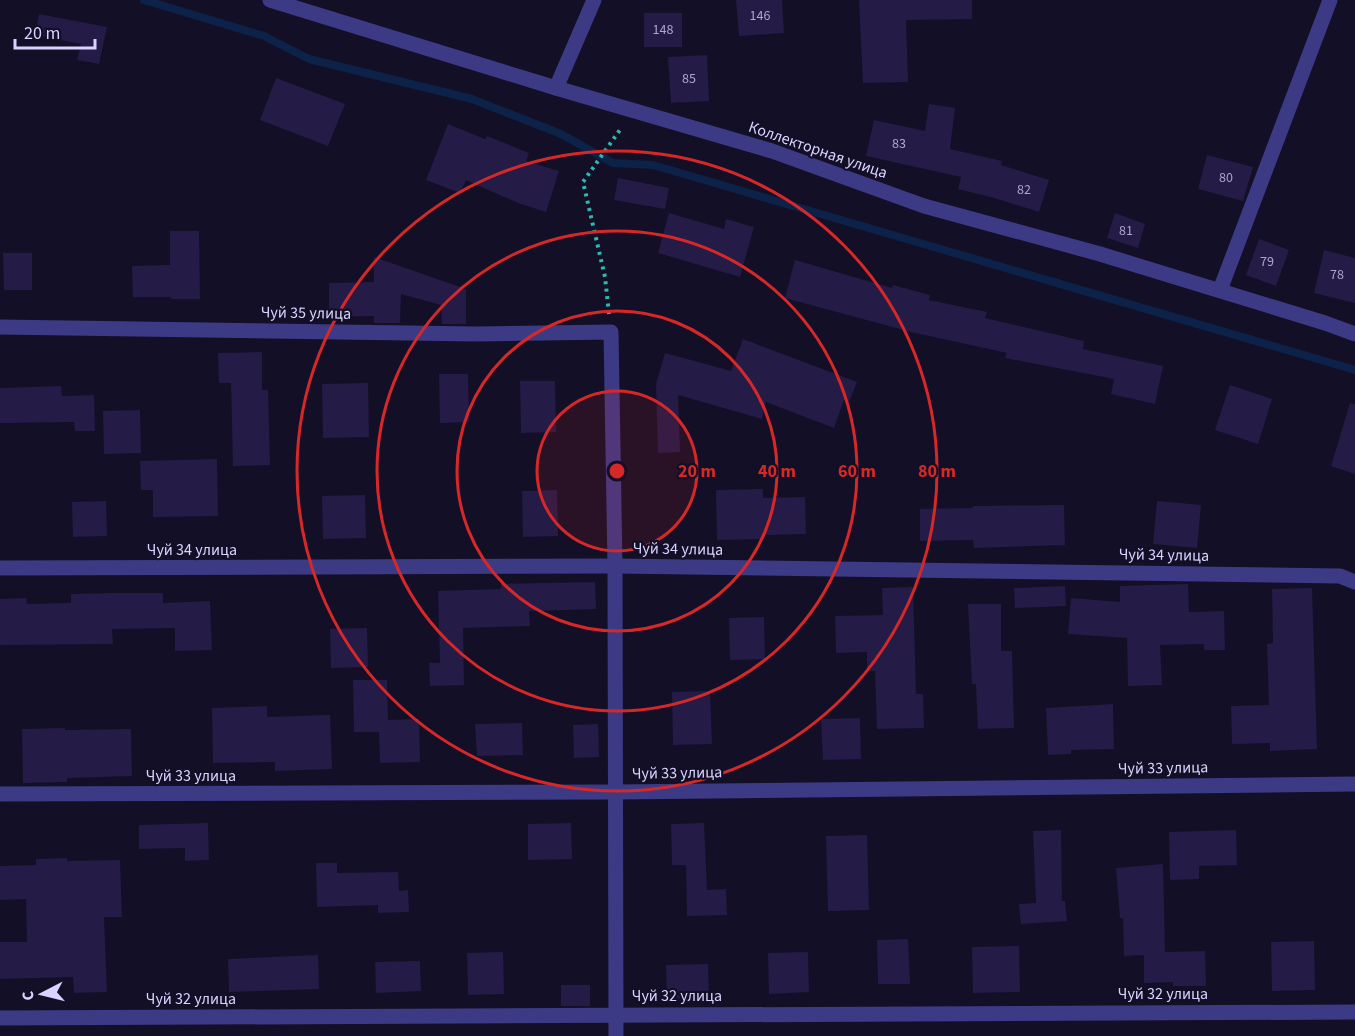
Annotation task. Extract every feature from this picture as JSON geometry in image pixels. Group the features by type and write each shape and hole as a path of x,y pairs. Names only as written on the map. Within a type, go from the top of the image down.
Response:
{"street":[{"name":"Коллекторная улица","path":"270,0 556,88 772,151 924,206 1100,254 1355,334"},
{"path":"556,88 594,0"},
{"path":"1220,290 1330,0"},
{"name":"Чуй 35 улица","path":"0,327 476,334 611,332"},
{"path":"611,332 615,566 616,1036"},
{"name":"Чуй 34 улица","path":"0,568 615,566 1340,576 1355,582"},
{"name":"Чуй 33 улица","path":"0,794 614,792 1355,784"},
{"name":"Чуй 32 улица","path":"0,1018 1355,1012"}],"path":[{"path":"611,332 606,277 583,182 634,111"}],"building":[{"path":"736,0 782,0 784,33 739,36"},
{"path":"859,0 972,0 972,19 906,20 908,82 863,83"},
{"path":"644,13 682,13 682,47 644,47"},
{"path":"39,14 107,27 99,64 77,60 81,44 35,35"},
{"path":"707,55 709,101 671,103 668,57"},
{"path":"276,78 345,104 328,146 260,120"},
{"path":"929,104 955,108 950,149 1002,161 1001,165 1049,180 1039,212 958,189 961,177 866,156 874,120 925,131"},
{"path":"448,124 485,139 487,136 529,153 526,161 559,171 546,212 518,203 466,180 460,193 426,180"},
{"path":"1207,155 1253,167 1243,201 1198,189"},
{"path":"618,178 669,188 665,209 614,200"},
{"path":"669,213 724,229 726,219 754,227 740,277 658,253"},
{"path":"1115,213 1145,224 1138,248 1107,238"},
{"path":"170,231 199,231 200,299 133,297 132,266 170,265"},
{"path":"1259,239 1289,250 1276,286 1246,275"},
{"path":"1324,250 1355,258 1355,303 1314,293"},
{"path":"3,253 32,253 32,290 4,290"},
{"path":"374,257 466,289 466,324 442,324 441,305 401,294 400,323 374,323 374,316 329,317 329,283 374,282"},
{"path":"795,260 892,288 893,285 930,295 929,300 987,312 985,318 1084,341 1083,349 1163,366 1155,404 1111,394 1114,379 1005,358 1007,353 911,332 785,298"},
{"path":"743,339 857,382 849,402 844,400 834,428 766,402 762,419 678,395 680,452 658,453 656,384 665,353 731,371"},
{"path":"262,352 262,390 268,390 270,465 233,466 231,383 219,383 218,353"},
{"path":"439,374 468,374 469,422 440,423"},
{"path":"520,381 555,381 556,432 521,433"},
{"path":"368,383 369,437 323,438 322,384"},
{"path":"1230,385 1272,399 1258,444 1215,430"},
{"path":"61,386 62,396 94,395 95,431 75,431 74,422 0,423 0,388"},
{"path":"1350,403 1355,404 1355,474 1331,466"},
{"path":"140,410 141,453 104,454 103,411"},
{"path":"217,459 218,516 153,517 153,490 141,490 140,461"},
{"path":"763,489 763,498 805,497 806,534 764,535 764,539 717,540 716,490"},
{"path":"557,490 558,536 523,537 522,491"},
{"path":"365,495 366,538 323,539 322,496"},
{"path":"106,501 107,536 73,537 72,502"},
{"path":"1157,501 1201,505 1197,548 1153,544"},
{"path":"1064,505 1065,545 974,548 973,540 920,541 920,509"},
{"path":"595,582 596,609 529,611 530,626 463,628 464,685 430,686 429,663 440,663 438,591 501,589 501,584"},
{"path":"1188,584 1189,612 1224,611 1225,650 1204,650 1204,644 1160,645 1162,685 1128,686 1127,638 1068,634 1071,598 1120,602 1120,586"},
{"path":"1065,586 1066,606 1015,608 1014,588"},
{"path":"913,587 916,694 923,694 924,728 877,729 875,671 867,671 867,652 836,653 835,616 883,615 882,588"},
{"path":"1312,588 1317,749 1270,751 1270,743 1232,744 1231,706 1269,705 1267,644 1273,643 1272,589"},
{"path":"163,593 163,603 210,601 212,650 175,651 175,628 112,629 113,644 0,645 0,599 26,598 27,604 71,603 71,594"},
{"path":"968,604 1001,604 1001,651 1012,651 1014,728 978,729 976,684 972,684"},
{"path":"764,617 765,659 730,660 729,618"},
{"path":"367,628 368,667 331,668 330,629"},
{"path":"353,680 387,680 388,720 419,719 420,762 380,763 379,732 354,732"},
{"path":"710,691 712,744 673,745 672,692"},
{"path":"1113,704 1114,749 1071,750 1071,754 1048,755 1046,708"},
{"path":"267,706 267,717 330,715 332,769 275,771 275,762 213,763 212,708"},
{"path":"860,718 861,759 823,760 821,719"},
{"path":"522,723 523,755 477,756 475,724"},
{"path":"598,724 599,757 574,758 573,725"},
{"path":"65,728 65,730 131,729 132,776 67,778 67,782 23,783 22,729"},
{"path":"208,823 209,860 185,861 185,848 139,849 139,825"},
{"path":"571,823 572,859 528,860 528,824"},
{"path":"704,823 707,890 726,889 727,915 687,916 686,865 672,865 671,824"},
{"path":"1061,830 1062,901 1065,901 1067,921 1021,924 1019,904 1036,903 1033,831"},
{"path":"1236,830 1237,865 1199,866 1199,879 1170,880 1169,832"},
{"path":"867,835 869,910 828,911 826,836"},
{"path":"67,858 67,861 120,860 122,917 104,917 107,992 74,993 73,977 0,979 0,942 27,942 26,899 0,900 0,866 36,865 36,859"},
{"path":"316,863 337,863 337,873 398,872 399,891 408,890 409,912 378,913 378,905 317,907"},
{"path":"1163,864 1165,952 1205,951 1206,986 1173,986 1173,982 1144,983 1144,955 1124,956 1123,918 1120,918 1116,868"},
{"path":"908,939 910,984 878,984 877,940"},
{"path":"1314,941 1315,990 1272,991 1271,942"},
{"path":"1019,946 1020,992 973,993 972,947"},
{"path":"503,952 504,994 468,995 467,953"},
{"path":"808,952 809,992 769,994 768,953"},
{"path":"318,955 319,989 229,992 228,959"},
{"path":"420,961 421,991 376,993 375,962"},
{"path":"708,964 709,998 667,999 666,965"},
{"path":"561,985 590,985 590,1006 561,1006"}],"waterway":[{"path":"144,0 264,36 309,59 472,99 561,134 613,163 653,165 1355,370"}]}
